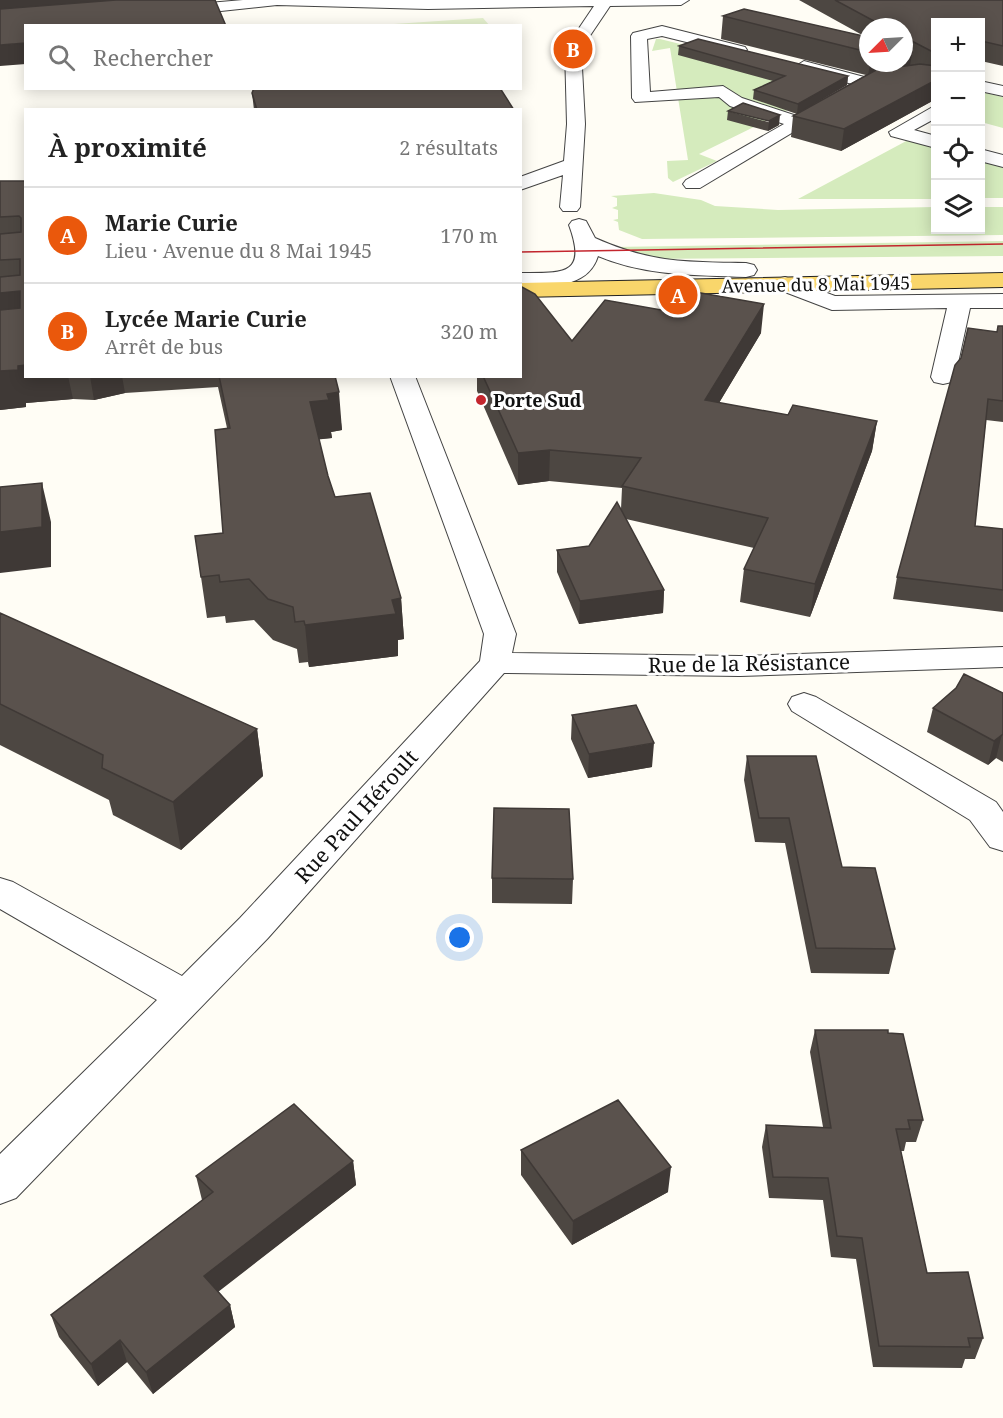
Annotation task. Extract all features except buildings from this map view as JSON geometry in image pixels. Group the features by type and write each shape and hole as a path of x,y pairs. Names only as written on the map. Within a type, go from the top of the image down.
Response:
{"main road":[{"name":"Avenue du 8 Mai 1945","path":"522,274 1003,266"},
{"name":"Avenue du 8 Mai 1945","path":"522,290 1003,280"}],"street":[{"path":"218,0 161,8 268,1 681,0"},
{"path":"556,199 575,163 576,98 573,49 605,1"},
{"path":"754,54 662,31 639,36 641,98 723,91 736,102 799,123"},
{"path":"788,62 868,83 917,77 931,79"},
{"path":"848,94 868,83"},
{"path":"985,87 1003,91"},
{"path":"693,184 829,105"},
{"path":"931,113 898,132 931,141"},
{"path":"985,155 1003,161"},
{"path":"522,185 575,163"},
{"path":"522,187 556,199 588,243 627,261 654,267 747,270"},
{"path":"522,280 562,278 578,273 589,257 588,243"},
{"path":"785,284 832,303 1003,301"},
{"path":"943,377 960,302"},
{"path":"403,378 500,634 495,663"},
{"name":"Rue de la Résistance","path":"495,663 740,666 1003,657"},
{"name":"Rue Paul Héroult","path":"0,1184 254,928 495,663"},
{"path":"804,704 983,812 1003,838"},
{"path":"0,892 184,996"}],"green space":[{"path":"483,18 488,24 394,24"},
{"path":"656,39 841,84 699,154 717,161 673,182 668,178 667,161 688,160 670,48 652,51"},
{"path":"985,94 1003,97 1003,128 985,123"},
{"path":"910,139 931,144 931,199 798,199"},
{"path":"985,159 1003,164 1003,198 985,198"},
{"path":"654,193 701,200 715,206 778,210 931,207 931,234 985,234 985,207 1003,207 1003,235 642,239 619,230 618,222 613,220 618,219 618,210 612,208 617,206 617,198 611,196"},
{"path":"1003,241 1003,256 647,259 612,247"}],"tram line":[{"path":"522,252 1003,244"}],"place":[{"name":"Lycée Marie Curie","path":"573,49"},
{"name":"Marie Curie","path":"678,295"},
{"name":"Porte Sud","path":"481,400"}]}
